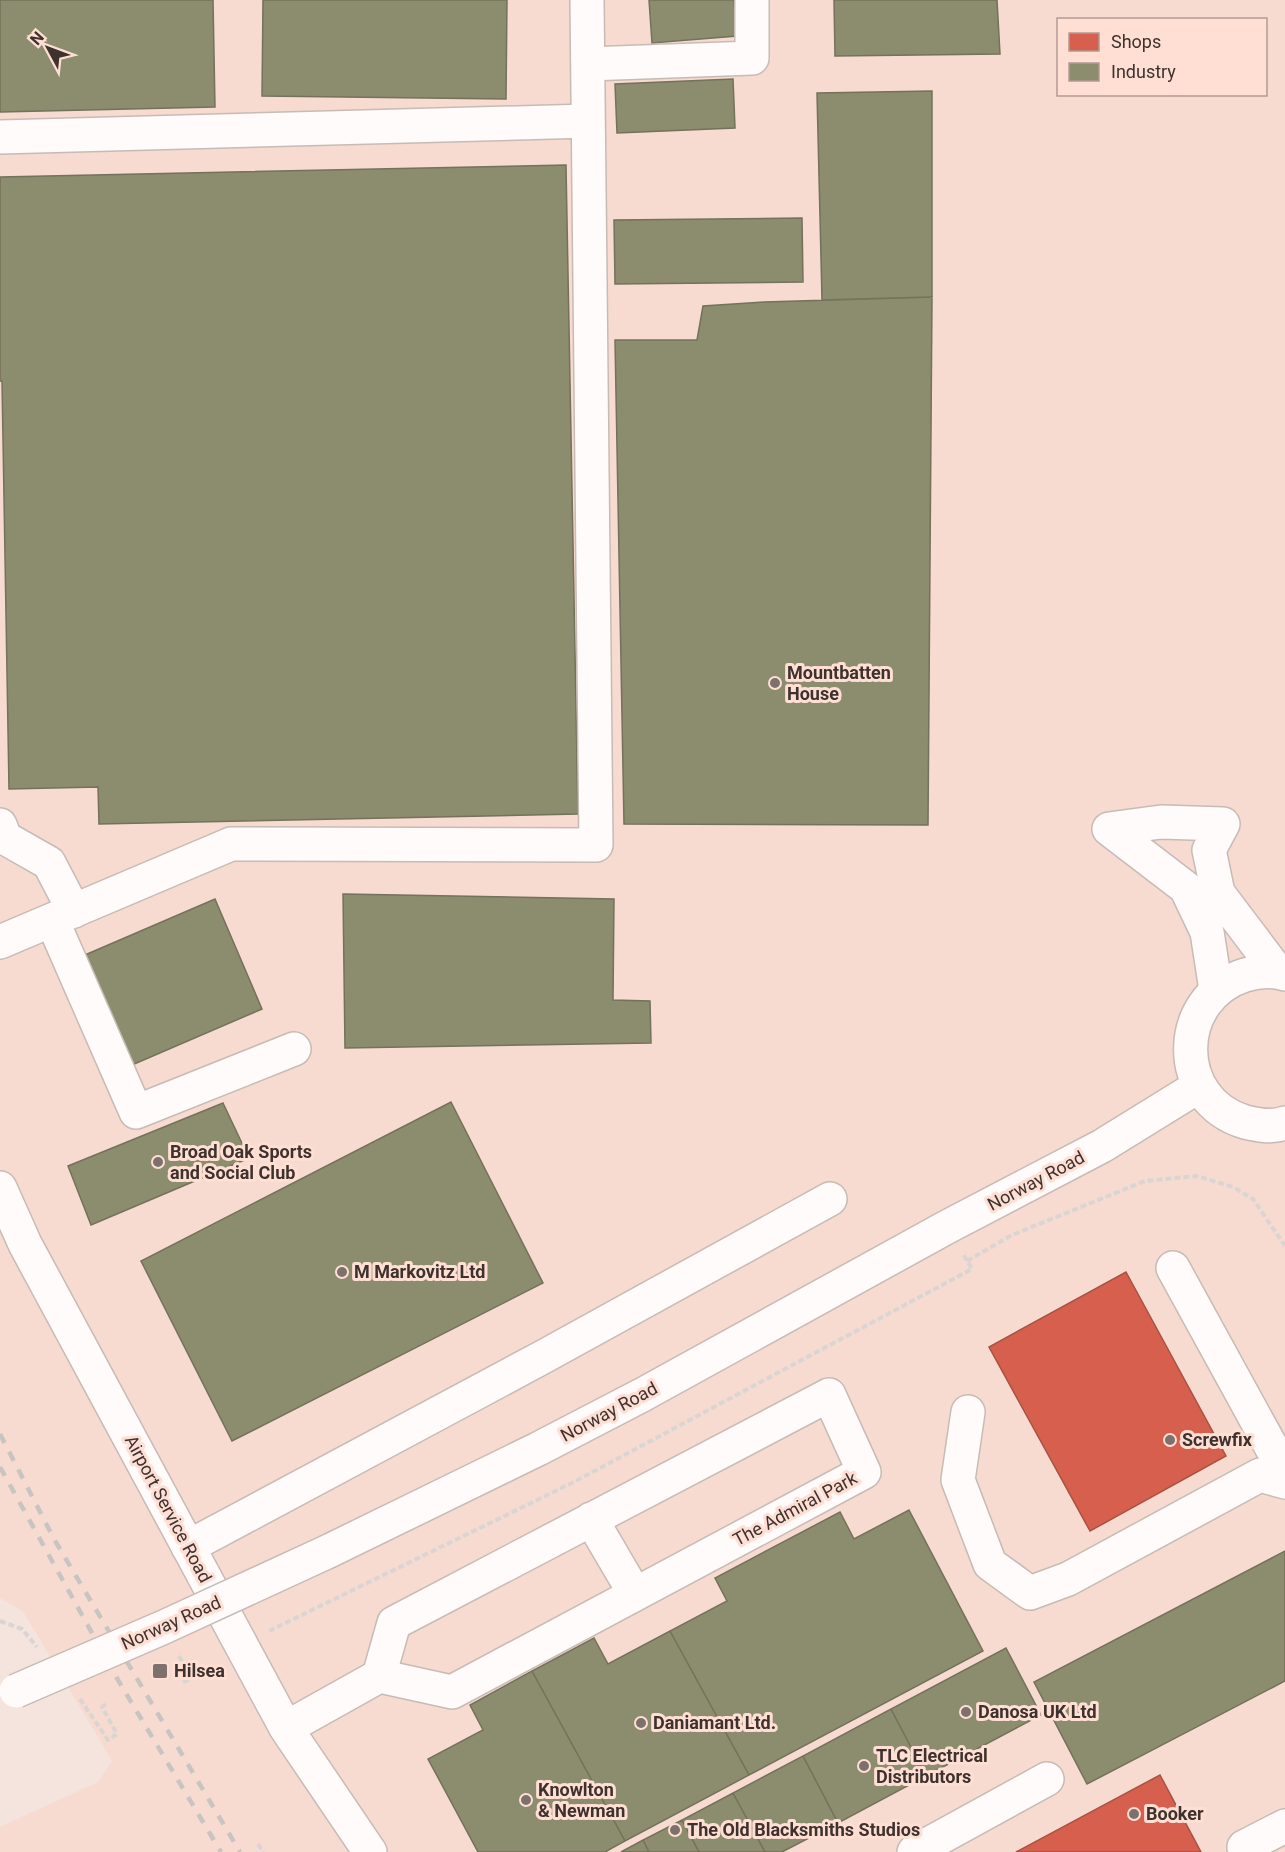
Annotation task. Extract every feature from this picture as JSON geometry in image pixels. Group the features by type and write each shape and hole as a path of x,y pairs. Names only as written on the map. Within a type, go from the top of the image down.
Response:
{"street":[{"path":"0,942 231,844 596,845 587,0"},
{"path":"588,64 752,58 752,0"},
{"path":"0,137 588,121"},
{"path":"1216,990 1207,932 1186,888 1109,829 1161,822 1223,824 1209,850 1218,893 1281,972"},
{"path":"0,825 5,838 49,863 63,915 136,1112 294,1049"},
{"path":"1281,972 1255,972 1234,978 1216,990 1200,1011 1191,1035 1191,1061 1199,1086 1214,1105 1233,1119 1257,1125 1285,1124"},
{"name":"Norway Road","path":"8,1696 329,1551 538,1449 642,1395 947,1227 1102,1146 1199,1086"},
{"name":"Airport Service Road","path":"0,1188 25,1244 286,1728 369,1852"},
{"path":"188,1547 543,1357 830,1199"},
{"path":"1173,1268 1285,1472"},
{"name":"The Admiral Park","path":"830,1395 864,1472 452,1692 379,1677 394,1623 591,1519 830,1395"},
{"path":"968,1412 958,1480 990,1564 1030,1593 1068,1579 1260,1475 1285,1482"},
{"path":"591,1519 635,1594"},
{"path":"286,1728 379,1677"},
{"path":"914,1852 1047,1779"},
{"path":"1246,1852 1244,1847 1285,1826"}],"path":[{"path":"967,1261 1012,1235 1145,1181 1197,1176 1233,1187 1253,1200 1285,1246"},
{"path":"240,1645 582,1478 972,1269 947,1227"},
{"path":"0,1621 22,1629"},
{"path":"183,1682 191,1680"},
{"path":"86,1706 108,1740 117,1734 102,1707 107,1703"},
{"path":"258,1844 263,1852"}],"shaded area":[{"path":"0,0 1285,0 1285,1852 0,1852 0,1827 98,1782 112,1761 23,1611 0,1598"}],"building: Shops":[{"path":"1126,1272 1226,1456 1090,1531 989,1347"},
{"name":"Booker","path":"1160,1775 1201,1852 1016,1852"}],"building: Industry":[{"path":"0,0 213,0 215,107 0,112"},
{"path":"263,0 507,0 506,99 262,96"},
{"path":"649,0 734,0 737,36 652,43"},
{"path":"834,0 997,0 1000,54 835,56"},
{"path":"733,79 735,128 617,133 615,84"},
{"path":"932,91 932,297 822,300 817,93"},
{"path":"566,165 578,814 99,824 98,787 9,789 2,381 0,381 0,177"},
{"path":"802,218 803,282 615,284 614,220"},
{"name":"Mountbatten House","path":"932,297 928,825 624,824 615,340 697,340 703,306"},
{"path":"343,894 614,899 613,1000 650,1001 651,1043 345,1048"},
{"path":"215,899 262,1009 132,1065 85,955"},
{"name":"M Markovitz Ltd","path":"451,1102 543,1283 232,1441 141,1261"},
{"name":"Broad Oak Sports and Social Club","path":"223,1103 249,1158 91,1225 68,1166"},
{"path":"909,1510 983,1651 749,1775 670,1631 727,1601 715,1578 840,1512 854,1539"},
{"path":"1285,1551 1285,1681 1087,1784 1034,1682"},
{"name":"Daniamant Ltd.","path":"670,1631 749,1775 625,1841 532,1671 594,1638 608,1664"},
{"name":"Danosa UK Ltd","path":"1006,1648 1041,1715 926,1776 891,1709"},
{"name":"Knowlton & Newman","path":"532,1671 625,1841 605,1852 478,1852 428,1759 483,1730 470,1705"},
{"name":"TLC Electrical Distributors","path":"891,1709 926,1776 838,1823 803,1756"},
{"path":"803,1756 838,1823 782,1852 765,1852 733,1793"},
{"path":"733,1793 765,1852 699,1852 682,1820"},
{"name":"The Old Blacksmiths Studios","path":"682,1820 699,1852 649,1852 643,1840"},
{"path":"643,1840 649,1852 621,1852"}],"railway":[{"path":"0,1434 54,1539 240,1852"},
{"path":"0,1467 118,1680 221,1852"}],"place":[{"name":"Mountbatten House","path":"775,683"},
{"name":"Broad Oak Sports and Social Club","path":"158,1162"},
{"name":"M Markovitz Ltd","path":"342,1272"},
{"name":"Screwfix","path":"1170,1440"},
{"name":"Hilsea","path":"160,1671"},
{"name":"Danosa UK Ltd","path":"966,1712"},
{"name":"Daniamant Ltd.","path":"641,1723"},
{"name":"TLC Electrical Distributors","path":"864,1766"},
{"name":"Knowlton & Newman","path":"526,1800"},
{"name":"Booker","path":"1134,1814"},
{"name":"The Old Blacksmiths Studios","path":"675,1830"}]}
